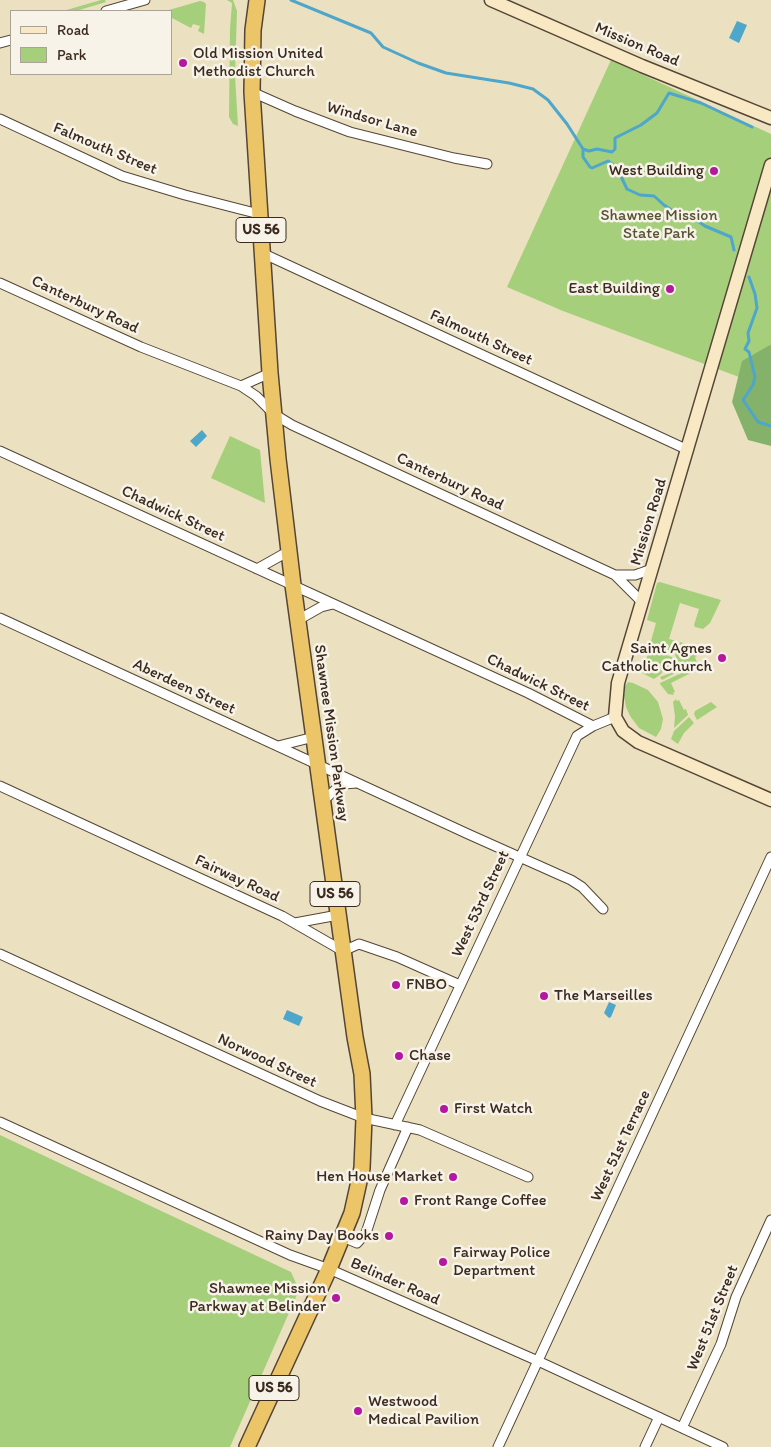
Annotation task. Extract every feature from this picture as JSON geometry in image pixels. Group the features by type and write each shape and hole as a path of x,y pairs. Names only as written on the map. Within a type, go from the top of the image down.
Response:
{"highway":[{"name":"Shawnee Mission Parkway","path":"246,1447 329,1269 352,1213 362,1168 364,1118 362,1074 355,1037 293,585 270,373 252,92 253,30 257,0"}],"main road":[{"name":"Mission Road","path":"491,0 642,66 771,118"},
{"name":"Mission Road","path":"616,717 618,683 771,165"},
{"path":"616,717 623,731 638,742 771,800"}],"street":[{"path":"110,10 145,0"},
{"name":"Windsor Lane","path":"252,92 350,132 454,158 487,164"},
{"name":"Falmouth Street","path":"0,119 122,176 185,195 260,214"},
{"name":"Falmouth Street","path":"262,253 688,450"},
{"name":"Canterbury Road","path":"0,283 141,347 241,386 256,396 274,414 292,425 615,575 642,602"},
{"path":"241,386 270,373"},
{"name":"Chadwick Street","path":"0,451 528,693 592,726"},
{"path":"257,569 289,551"},
{"name":"Canterbury Road","path":"615,575 635,575 652,569"},
{"path":"298,620 321,607 334,604"},
{"name":"Aberdeen Street","path":"0,618 571,880 582,887 603,909"},
{"name":"West 53rd Street","path":"396,1124 577,736 592,726 616,717"},
{"path":"278,746 314,737"},
{"path":"322,802 336,789 345,784 356,782"},
{"name":"Fairway Road","path":"0,786 295,924 343,951"},
{"name":"West 51st Terrace","path":"498,1447 771,857"},
{"path":"295,924 338,915"},
{"path":"343,951 359,944 397,957 460,986"},
{"name":"Norwood Street","path":"0,954 320,1102 364,1118 424,1132 528,1177"},
{"name":"Belinder Road","path":"0,1122 285,1252 329,1269 538,1361 723,1447"},
{"path":"343,1237 358,1242 366,1233 380,1190 408,1127"},
{"name":"West 51st Street","path":"682,1428 721,1344 736,1297 771,1220"},
{"path":"645,1447 658,1417"}],"green space":[{"path":"101,0 106,2 79,10 66,10"},
{"path":"227,0 233,0 237,11 235,76 238,126 233,124 229,117 232,3"},
{"path":"200,1 204,2 206,4 204,34 198,31 200,26 193,24 191,28 172,18 172,10 169,10"},
{"name":"Shawnee Mission State Park","path":"611,60 771,134 771,389 563,311 507,287"},
{"path":"770,345 771,446 748,440 732,402 742,361"},
{"path":"230,436 260,450 265,503 211,478"},
{"path":"660,582 721,600 710,623 703,629 694,625 699,609 680,603 669,639 676,641 673,652 670,653 649,648 656,623 647,620 657,583"},
{"path":"680,642 692,646 697,656 695,657 697,663 682,670 675,655"},
{"path":"649,650 672,657 679,671 662,680 660,677 668,674 668,669 665,668 654,679 642,673"},
{"path":"701,664 703,667 671,683 675,692 673,693 674,695 668,694 660,684 660,683"},
{"path":"628,682 648,690 658,702 663,719 661,729 656,737 639,728 630,716 624,696 625,686"},
{"path":"676,699 677,701 679,700 684,710 686,709 688,715 674,728 673,702"},
{"path":"711,702 717,707 697,720 694,714 695,711"},
{"path":"689,717 694,723 684,733 678,744 671,739 674,731"},
{"path":"0,1135 291,1272 299,1290 230,1447 0,1447"}],"water":[{"path":"737,21 747,25 739,43 729,38"},
{"path":"202,430 207,436 196,447 190,441"},
{"path":"609,1002 616,1005 609,1018 604,1013"},
{"path":"287,1010 303,1017 299,1026 283,1019"}],"waterway":[{"path":"291,0 371,33 383,47 418,63 446,73 509,83 533,89 548,100 567,124 583,149 589,151 597,149 612,152 615,149 615,138 641,125 657,113 669,93 701,103 752,127"},
{"path":"583,149 583,157 590,167 592,168 608,161 617,168 627,189 640,195 654,196 682,217 696,220 731,237 734,250"},
{"path":"749,277 755,294 757,308 748,333 749,341 745,349 749,352 755,377 753,385 743,400 758,422 771,426"}],"place":[{"name":"Old Mission United Methodist Church","path":"183,63"},
{"name":"West Building","path":"714,171"},
{"name":"East Building","path":"670,289"},
{"name":"Saint Agnes Catholic Church","path":"722,658"},
{"name":"FNBO","path":"396,985"},
{"name":"The Marseilles","path":"544,996"},
{"name":"Chase","path":"399,1056"},
{"name":"First Watch","path":"444,1109"},
{"name":"Hen House Market","path":"453,1177"},
{"name":"Front Range Coffee","path":"404,1201"},
{"name":"Rainy Day Books","path":"389,1236"},
{"name":"Fairway Police Department","path":"443,1262"},
{"name":"Shawnee Mission Parkway at Belinder","path":"336,1298"},
{"name":"Westwood Medical Pavilion","path":"358,1411"}]}
